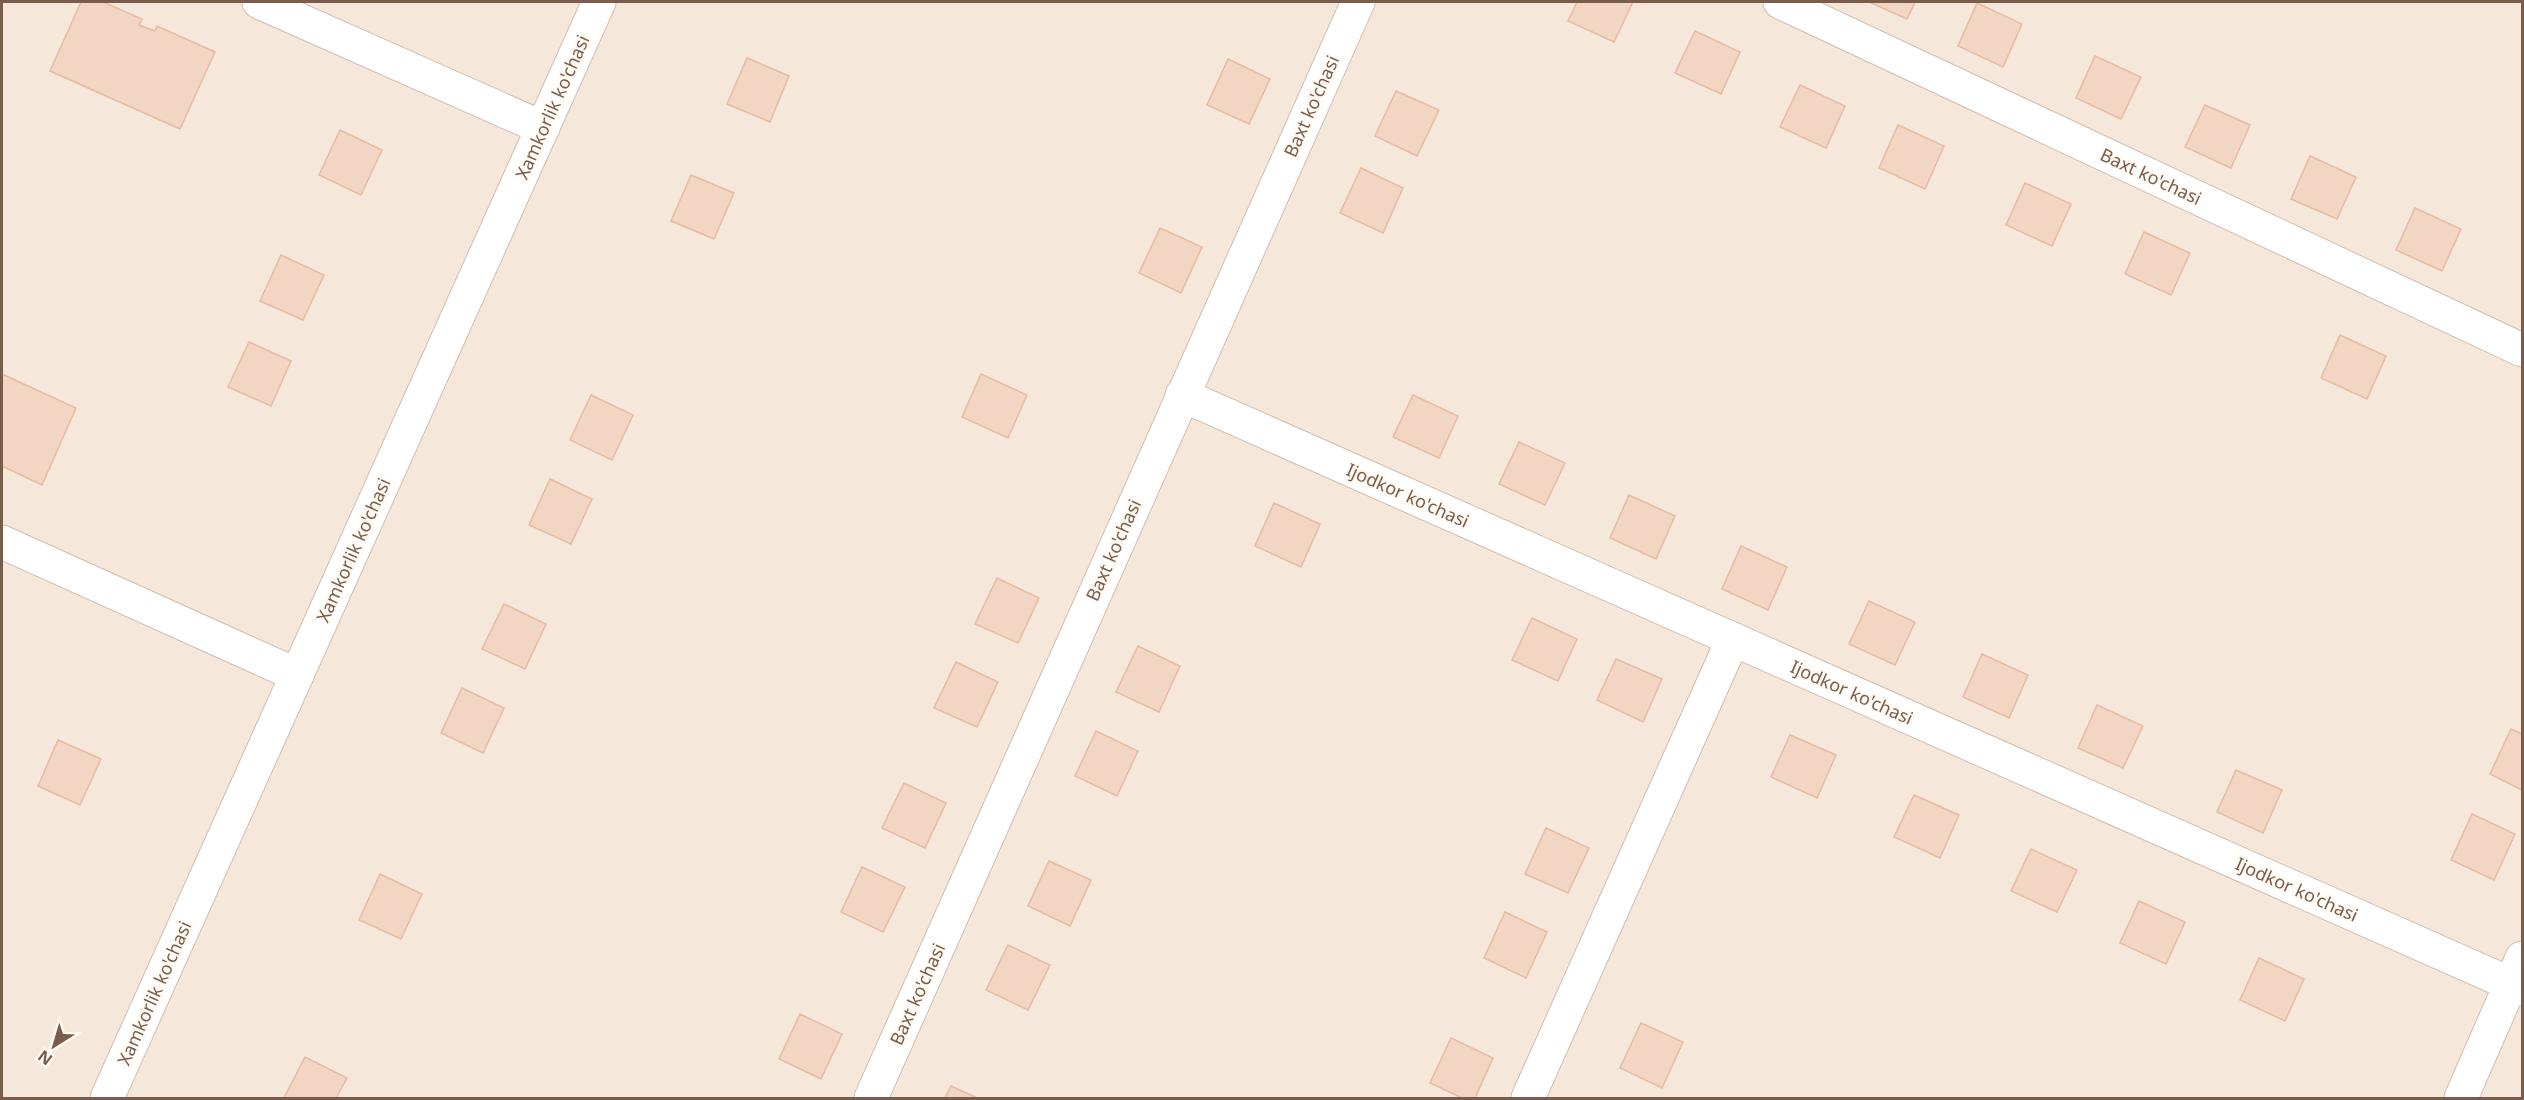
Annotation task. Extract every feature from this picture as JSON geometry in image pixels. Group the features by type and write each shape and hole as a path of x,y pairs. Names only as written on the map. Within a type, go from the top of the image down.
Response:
{"street":[{"path":"259,2 543,128"},
{"name":"Xamkorlik ko'chasi","path":"106,1098 599,2"},
{"name":"Baxt ko'chasi","path":"871,1098 1358,2"},
{"name":"Baxt ko'chasi","path":"1780,2 2523,350"},
{"name":"Ijodkor ko'chasi","path":"1182,394 1733,639 2519,977"},
{"path":"2,542 297,675"},
{"path":"1528,1098 1733,639"},
{"path":"2461,1098 2519,977"}],"shaded area":[{"path":"2,2 2522,2 2522,1098 2,1098"}],"building":[{"path":"81,2 103,2 142,19 139,25 155,31 157,26 215,52 180,129 50,71"},
{"path":"1577,2 1633,2 1614,42 1568,21"},
{"path":"1869,2 1915,2 1907,19"},
{"path":"1977,3 2022,24 2003,67 1958,46"},
{"path":"1695,31 1740,52 1721,94 1675,73"},
{"path":"2095,56 2141,77 2121,119 2076,98"},
{"path":"747,58 789,76 770,122 727,104"},
{"path":"1228,59 1270,79 1249,124 1207,105"},
{"path":"1800,85 1845,106 1826,148 1780,127"},
{"path":"1396,91 1439,110 1417,156 1375,136"},
{"path":"2205,105 2250,125 2231,168 2185,147"},
{"path":"1898,125 1944,146 1925,189 1879,168"},
{"path":"340,130 382,150 361,195 319,175"},
{"path":"2310,156 2356,177 2337,219 2291,199"},
{"path":"1361,168 1403,188 1383,233 1340,213"},
{"path":"691,175 734,193 714,239 671,221"},
{"path":"2025,183 2071,204 2052,246 2006,225"},
{"path":"2415,208 2461,229 2442,271 2396,250"},
{"path":"1160,228 1202,247 1181,293 1139,273"},
{"path":"2144,232 2190,253 2171,295 2125,274"},
{"path":"281,255 324,275 303,320 260,301"},
{"path":"2340,335 2386,356 2367,399 2321,378"},
{"path":"249,342 291,361 271,406 228,387"},
{"path":"2,374 76,408 42,485 2,466"},
{"path":"981,374 1027,395 1008,438 962,417"},
{"path":"591,395 633,415 612,460 570,440"},
{"path":"1413,395 1458,416 1439,458 1393,437"},
{"path":"1519,442 1565,463 1545,505 1499,484"},
{"path":"550,479 592,499 571,544 529,525"},
{"path":"1629,495 1675,516 1656,559 1610,538"},
{"path":"1274,503 1320,524 1301,567 1255,546"},
{"path":"1741,546 1787,567 1768,610 1722,589"},
{"path":"997,578 1039,598 1018,643 975,624"},
{"path":"1869,601 1915,622 1895,665 1849,644"},
{"path":"504,604 546,624 525,669 482,649"},
{"path":"1532,618 1577,639 1558,681 1512,660"},
{"path":"1138,646 1180,666 1159,712 1116,692"},
{"path":"1982,654 2028,675 2009,718 1963,697"},
{"path":"1616,659 1662,679 1643,722 1597,700"},
{"path":"956,662 998,682 977,727 934,708"},
{"path":"462,688 504,708 483,753 441,733"},
{"path":"2097,705 2143,726 2123,768 2078,748"},
{"path":"2511,729 2522,734 2522,790 2490,774"},
{"path":"1096,731 1138,751 1117,796 1075,776"},
{"path":"1790,735 1836,755 1817,798 1771,777"},
{"path":"58,740 101,759 80,805 38,786"},
{"path":"2236,770 2282,790 2263,833 2217,812"},
{"path":"904,783 946,803 925,848 882,828"},
{"path":"1914,795 1959,815 1940,858 1894,837"},
{"path":"2472,814 2515,834 2494,880 2451,860"},
{"path":"1546,828 1589,848 1568,893 1525,874"},
{"path":"2031,849 2077,870 2057,912 2011,891"},
{"path":"1049,861 1091,880 1070,926 1028,906"},
{"path":"862,867 905,887 883,932 841,912"},
{"path":"380,874 422,894 401,939 359,920"},
{"path":"2139,901 2185,922 2166,964 2120,943"},
{"path":"1505,912 1547,932 1526,978 1484,958"},
{"path":"1008,945 1050,965 1028,1010 986,990"},
{"path":"2259,958 2304,979 2285,1021 2240,1000"},
{"path":"800,1014 842,1034 821,1079 779,1059"},
{"path":"1641,1023 1683,1042 1662,1088 1620,1068"},
{"path":"1451,1038 1493,1058 1475,1098 1462,1098 1430,1083"},
{"path":"305,1057 347,1078 336,1098 284,1098"},
{"path":"951,1086 977,1098 945,1098"}]}
